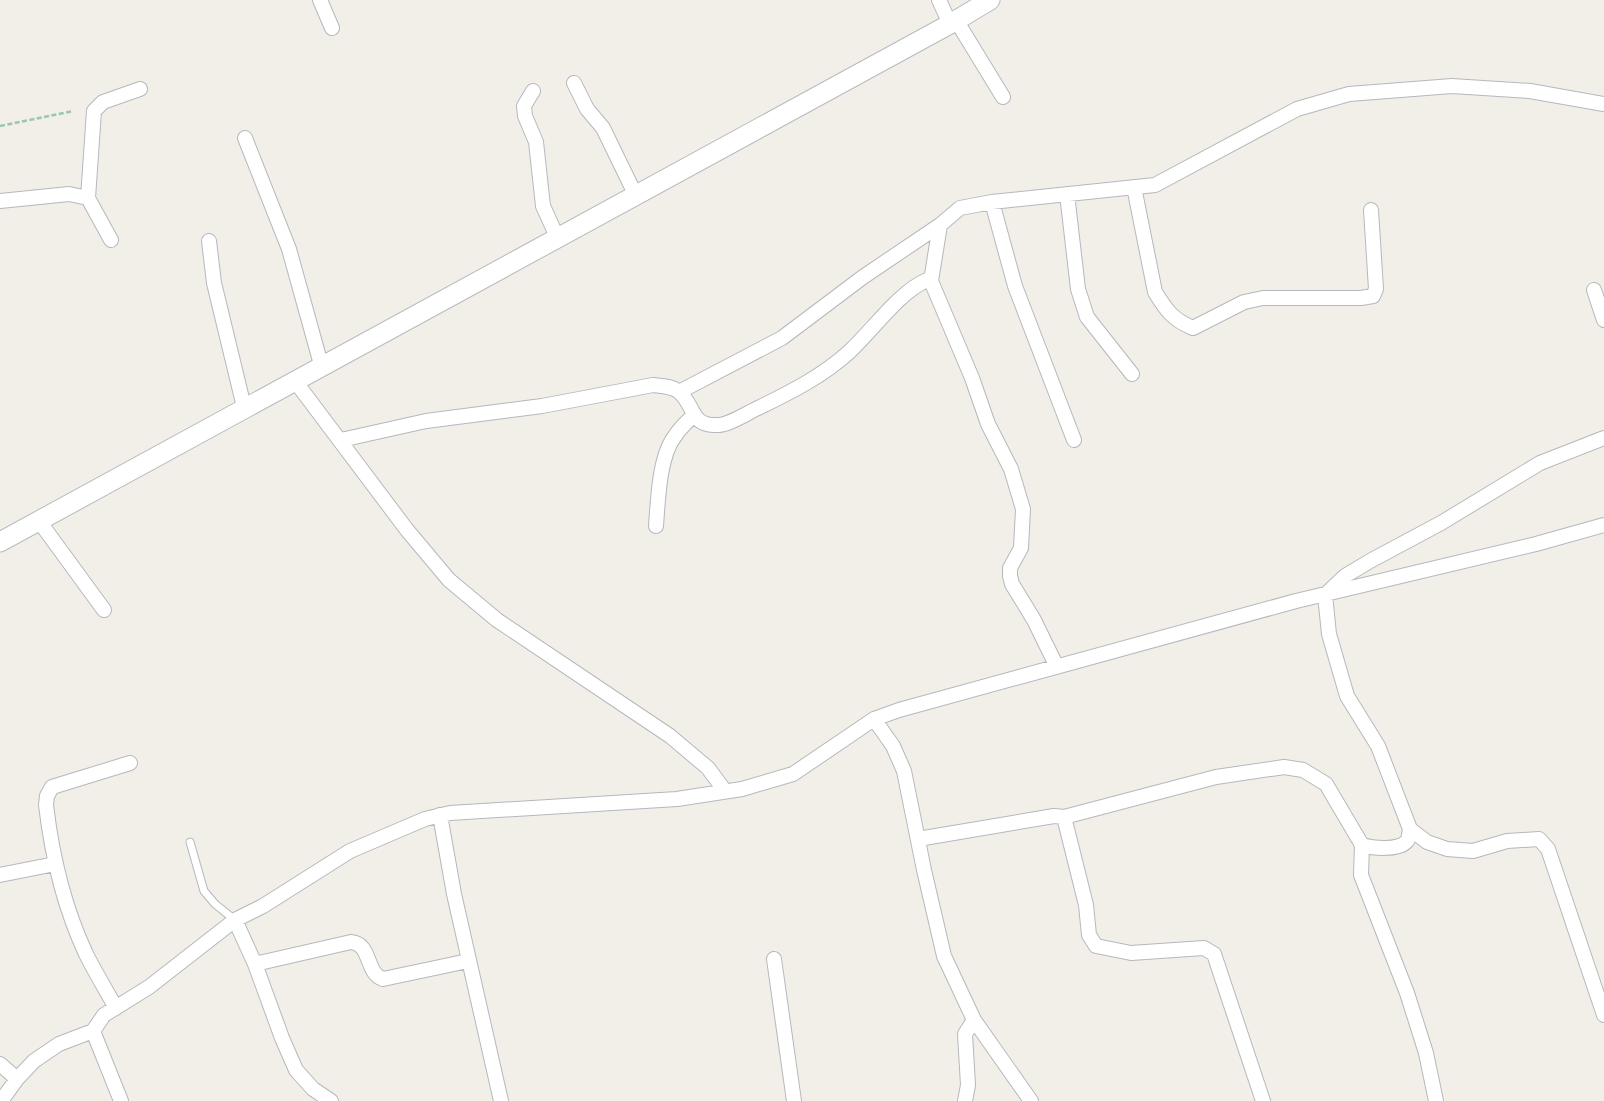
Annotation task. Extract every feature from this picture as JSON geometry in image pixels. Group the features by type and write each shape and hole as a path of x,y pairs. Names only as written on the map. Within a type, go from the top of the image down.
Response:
{"main road":[{"path":"0,542 244,407 322,368 558,239 990,0"}],"street":[{"path":"320,0 332,28"},
{"path":"939,0 1003,97"},
{"path":"574,83 587,109 603,128 636,196"},
{"path":"679,392 782,338 863,277 940,226 960,208 992,202 1155,185 1297,109 1349,94 1452,86 1530,91 1604,104"},
{"path":"111,240 88,198 94,111 103,102 140,89"},
{"path":"533,91 524,106 525,116 536,142 543,206 558,239"},
{"path":"245,138 289,249 322,368"},
{"path":"1134,187 1156,292 1164,307 1178,322 1193,328 1244,302 1263,298 1361,298 1373,296 1376,289 1371,210"},
{"path":"0,200 70,194 88,198"},
{"path":"1067,194 1078,289 1086,317 1132,374"},
{"path":"992,202 1015,286 1074,440"},
{"path":"940,226 931,281 972,378 988,424 1011,469 1023,509 1021,548 1010,568 1010,576 1012,584 1034,620 1056,665"},
{"path":"208,241 214,283 244,407"},
{"path":"341,440 426,421 542,406 653,385 668,386 679,392 693,416 702,423 721,425 806,383 849,352 915,288 927,280 931,281"},
{"path":"1594,290 1604,320"},
{"path":"295,381 407,530 449,580 497,620 670,736 708,768 725,791"},
{"path":"656,526 658,488 665,462 674,437 693,416"},
{"path":"1325,595 1345,576 1370,560 1441,523 1540,463 1604,438"},
{"path":"39,520 104,610"},
{"path":"1,1101 17,1079 34,1061 59,1044 93,1031 104,1016 149,987 235,920 263,906 350,851 440,814 677,799 774,781 793,774 874,719 898,710 1296,600 1325,595 1604,525"},
{"path":"1325,595 1329,634 1348,696 1378,746 1410,829 1427,842 1447,849 1473,850 1507,841 1539,839 1548,850 1604,1015"},
{"path":"874,719 893,746 904,771 944,956 974,1020 1031,1101"},
{"path":"116,1008 86,954 69,912 56,864 46,806 47,796 52,787 130,763"},
{"path":"918,839 1054,816 1064,817 1216,777 1284,767 1303,770 1326,784 1362,846 1361,875 1378,923 1407,993 1426,1054 1436,1101"},
{"path":"440,814 468,961 501,1101"},
{"path":"1064,817 1086,905 1089,935 1096,946 1131,953 1204,948 1214,954 1263,1101"},
{"path":"1362,846 1374,849 1401,846 1407,841 1410,829"},
{"path":"0,875 56,864"},
{"path":"235,920 255,964 282,1038 296,1070 313,1089 331,1101"},
{"path":"255,964 351,942 358,943 363,947 378,977 383,978 468,961"},
{"path":"774,959 794,1101"},
{"path":"965,1101 968,1085 965,1034 974,1020"},
{"path":"93,1031 121,1101"},
{"path":"0,1064 17,1079"}],"lane":[{"path":"190,842 204,891 215,904 235,920"}],"path":[{"path":"0,126 72,111"}]}
